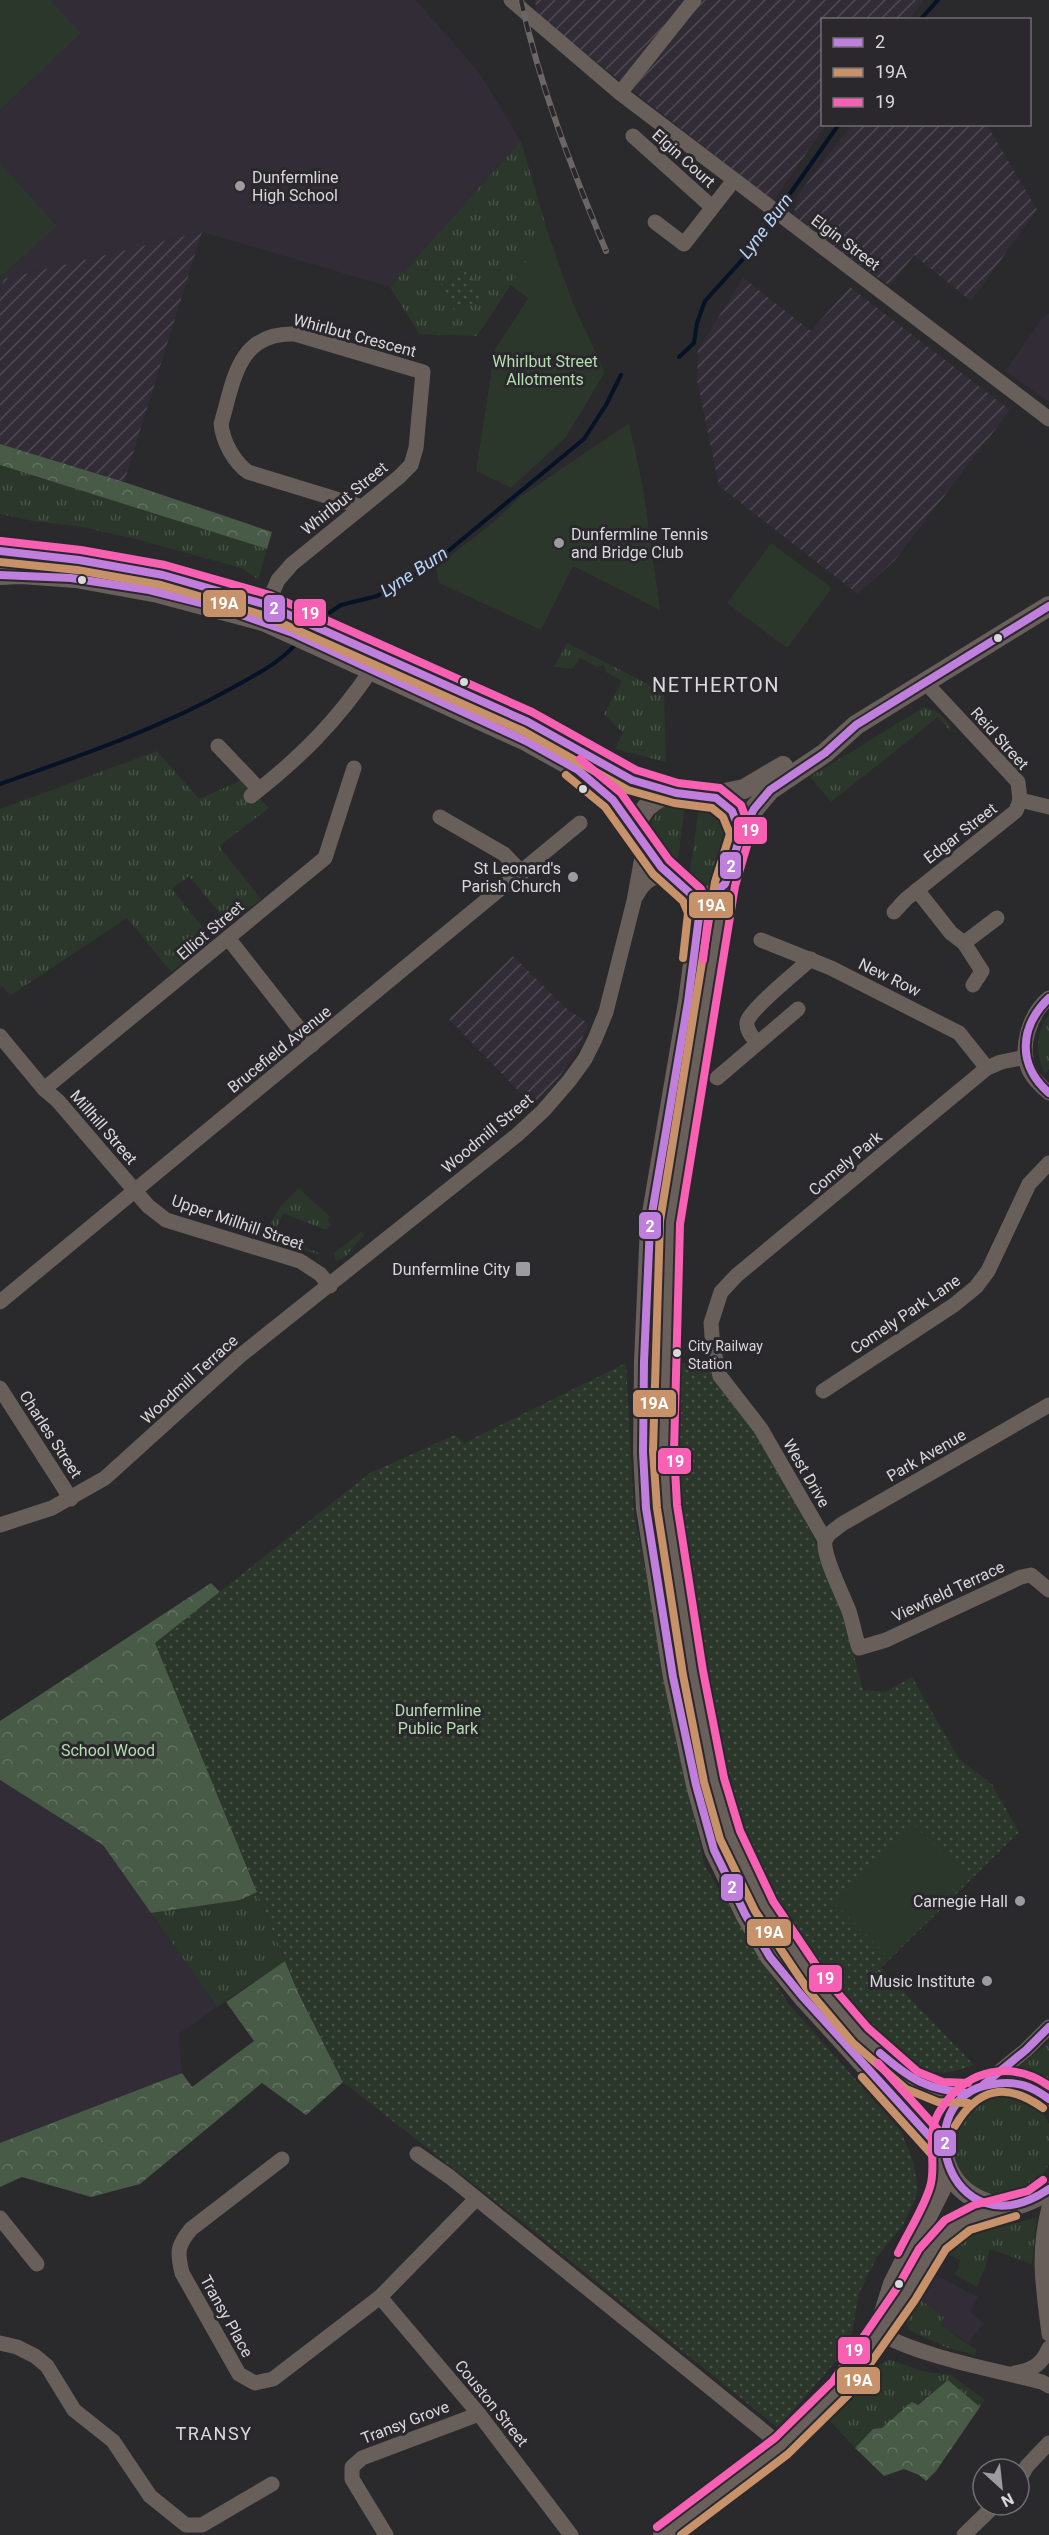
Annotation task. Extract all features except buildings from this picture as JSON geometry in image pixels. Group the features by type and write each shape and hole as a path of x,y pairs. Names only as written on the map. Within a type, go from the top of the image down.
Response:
{"main road":[{"path":"0,550 79,560 163,575 267,605 372,669 526,741 578,770 613,800 642,842 675,881 692,894 699,908 699,917 688,1002 650,1225 643,1452 646,1508 665,1633 696,1785 714,1850 745,1914 770,1957 802,1996 943,2153 952,2178 969,2196 988,2204 1014,2206"},
{"path":"0,575 21,574 76,578 158,593 307,631 528,722 632,780 676,793 710,796 744,789 755,784 818,743 856,725 1049,606"},
{"path":"856,725 825,753 770,790 754,809 741,834 725,884 670,1223 663,1451 667,1506 692,1667 714,1780 730,1835 764,1906 816,1983 860,2035 912,2081 941,2092 976,2089 998,2081 1020,2082 1031,2086 1049,2099"},
{"path":"642,842 640,821 647,805 662,796 676,793"},
{"path":"710,796 732,811 741,834"},
{"path":"692,894 711,895 725,884"},
{"path":"878,2332 893,2284 941,2189 943,2129 951,2112 976,2089"},
{"path":"663,2535 782,2446 841,2388 906,2294 928,2255 939,2241 965,2221 995,2210 1032,2201 1049,2189"}],"street":[{"name":"Elgin Street","path":"512,0 620,93 1049,419"},
{"path":"620,93 694,0"},
{"name":"Elgin Court","path":"633,136 712,207"},
{"name":"Elgin Court","path":"655,222 684,244 734,180"},
{"name":"Whirlbut Crescent","path":"362,507 248,472 238,465 222,435 221,424 241,359 250,348 280,333 295,334 423,372"},
{"name":"Whirlbut Street","path":"267,605 283,573 411,465 416,448 423,372"},
{"path":"218,746 255,793 303,754 350,702 372,669"},
{"name":"Reid Street","path":"925,682 1018,782 1020,800"},
{"name":"Elliot Street","path":"44,1089 325,858 354,768"},
{"path":"1020,800 1049,807"},
{"name":"Edgar Street","path":"894,912 917,890 1016,812 1020,800"},
{"path":"440,817 504,854 522,873"},
{"name":"Brucefield Avenue","path":"0,1302 580,823"},
{"name":"Woodmill Street","path":"330,1286 517,1135 569,1082 585,1059 606,1012 634,900 642,842"},
{"name":"Woodmill Street","path":"634,900 640,888 649,879 659,877 675,881"},
{"path":"917,890 951,933 964,944 982,971 973,985"},
{"path":"964,944 997,918"},
{"path":"228,938 312,1045"},
{"name":"New Row","path":"762,940 811,959 960,1034 987,1068"},
{"path":"757,1043 747,1029 748,1018 811,959"},
{"path":"1049,998 1033,1016 1026,1057 1030,1072 1049,1094"},
{"path":"717,1078 798,1009"},
{"name":"Millhill Street","path":"0,1036 44,1089 58,1101 136,1190"},
{"name":"Comely Park","path":"711,1323 721,1292 737,1275 987,1068 1000,1062 1026,1057"},
{"name":"Comely Park Lane","path":"823,1391 954,1305 976,1287 988,1271 1029,1184 1049,1163"},
{"name":"Upper Millhill Street","path":"136,1190 148,1206 166,1220 300,1260 320,1274 330,1286"},
{"name":"Woodmill Terrace","path":"0,1525 52,1508 71,1499 112,1472 241,1355 330,1286"},
{"name":"West Drive","path":"711,1323 712,1348 720,1376 761,1429 825,1540 827,1558 849,1613 859,1648"},
{"name":"Charles Street","path":"0,1388 71,1499"},
{"name":"Park Avenue","path":"825,1540 842,1524 1049,1405"},
{"name":"Viewfield Terrace","path":"859,1648 894,1636 1021,1577 1031,1575 1049,1590"},
{"path":"976,2089 1026,2050 1049,2027"},
{"path":"417,2154 782,2446"},
{"name":"Transy Place","path":"282,2159 191,2229 180,2241 178,2256 182,2273 239,2374 255,2383 273,2379 380,2297 476,2199"},
{"path":"1049,2207 1041,2246 1049,2334"},
{"path":"0,2218 37,2264"},
{"name":"Couston Street","path":"380,2297 480,2414 571,2535"},
{"path":"878,2332 897,2343 948,2359 1042,2382 1049,2386"},
{"path":"0,2343 17,2347 35,2356 47,2366 74,2410 113,2441 150,2496 186,2525 202,2525 272,2484"},
{"path":"1006,2373 1025,2371 1037,2366 1049,2348"},
{"name":"Transy Grove","path":"386,2535 352,2479 352,2467 362,2458 480,2414"},
{"path":"1031,2462 1049,2443"},
{"path":"964,2535 983,2517"}],"shaded area":[{"name":"Dunfermline High School","path":"0,0 416,0 478,71 521,141 390,287 202,232 4,279 0,290"},
{"path":"535,0 924,0 910,18 821,18 821,126 825,126 773,201 537,15"},
{"path":"850,126 988,126 1037,210 971,301 914,255 890,286 793,218 798,195"},
{"path":"202,232 124,482 0,444 0,290 4,279"},
{"path":"743,278 811,331 850,287 1010,410 895,560 858,594 719,486 697,380 698,350"},
{"path":"1049,313 1049,402 1005,371 1041,320"},
{"path":"513,956 566,1008 589,1024 571,1061 533,1106 449,1019"},
{"path":"0,1780 103,1845 217,2007 179,2034 182,2073 0,2143"},
{"path":"932,2273 978,2297 970,2312 984,2323 968,2343 941,2325 944,2317 918,2298"}],"green space":[{"path":"0,0 50,0 81,33 0,110"},
{"path":"521,141 547,230 477,336 419,334 390,287"},
{"path":"0,163 57,226 0,277"},
{"name":"Whirlbut Street Allotments","path":"547,230 573,304 605,372 566,437 511,488 476,471 495,349 528,298 510,285"},
{"path":"467,271 481,299 455,312 441,284"},
{"name":"Dunfermline Tennis and Bridge Club","path":"629,423 643,487 660,610 573,566 541,630 439,583 436,567 496,520 520,497"},
{"path":"0,444 124,482 272,532 267,549 0,465"},
{"path":"0,465 267,549 258,579 241,568 132,538 82,527 0,514"},
{"path":"771,543 832,588 787,648 727,603"},
{"path":"567,643 664,692 666,762 615,749 623,733 604,714 622,681 606,672 604,665 597,667 580,658 572,669 554,667"},
{"path":"924,707 936,711 950,724 950,731 938,717 831,802 810,777"},
{"path":"157,751 199,799 242,780 269,808 219,846 261,899 229,924 189,876 172,889 212,939 171,972 127,918 11,995 2,986 0,987 0,809"},
{"path":"686,799 676,874 650,838 648,831 657,812 665,804"},
{"path":"700,800 714,804 733,824 721,872 709,886 700,890 688,884"},
{"path":"1049,1015 1049,1069 1045,1074 1039,1059 1038,1043 1041,1029"},
{"path":"299,1188 330,1217 327,1220 331,1225 326,1230 283,1213 274,1234 323,1255 265,1240 269,1225 280,1207"},
{"path":"361,1232 364,1235 344,1258 336,1261 334,1253"},
{"name":"Dunfermline Public Park","path":"626,1363 634,1513 704,1864 788,2003 901,2131 914,2164 918,2192 904,2223 877,2257 859,2293 850,2345 778,2428 536,2233 343,2082 298,1992 155,1643 370,1473 455,1435 464,1443"},
{"path":"675,1363 707,1363 757,1432 814,1538 842,1609 863,1690 885,1692 912,1677 959,1759 992,1784 1019,1832 881,1968 974,2065 944,2072 929,2072 914,2067 810,1962 768,1896 735,1824 716,1753 698,1632 680,1534 671,1405"},
{"name":"School Wood","path":"211,1583 220,1592 156,1643 257,1892 240,1900 151,1913 103,1845 0,1780 0,1721"},
{"path":"914,1825 966,1876 887,1956 835,1904"},
{"path":"257,1892 285,1961 217,2007 151,1913 240,1900"},
{"path":"285,1961 343,2082 306,2115 262,2083 140,2184 91,2197 22,2177 0,2187 0,2143 182,2073 192,2087 254,2041 226,2002"},
{"path":"1049,2042 1049,2081 1036,2073 1017,2068"},
{"path":"1002,2093 1022,2097 1038,2108 1049,2124 1049,2164 1038,2180 1022,2191 1002,2195 982,2191 966,2180 955,2164 951,2144 955,2124 966,2108 982,2097"},
{"path":"1037,2217 1032,2264 990,2249 984,2271 943,2252 966,2234 962,2231 988,2223 1017,2223"},
{"path":"961,2259 984,2271 977,2287 954,2274 960,2267 958,2266"},
{"path":"918,2298 944,2317 941,2325 976,2350 975,2355 948,2348 909,2330 906,2321"},
{"path":"890,2360 922,2371 951,2375 985,2400 980,2407 948,2380 917,2405 882,2428 873,2430 855,2448 827,2418 845,2405 879,2365"},
{"path":"948,2380 980,2407 936,2471 926,2481 919,2475 904,2469 884,2476 855,2448 873,2429 882,2428 912,2402 918,2405"}],"waterway":[{"name":"Lyne Burn","path":"922,18 938,0"},
{"name":"Lyne Burn","path":"780,208 838,126"},
{"name":"Lyne Burn","path":"679,357 694,343 697,323 705,301 752,249 776,214"},
{"name":"Lyne Burn","path":"317,621 341,605 377,596 431,565 584,439 606,405 621,375"},
{"name":"Lyne Burn","path":"0,784 118,741 204,703 258,674 296,644"}],"railway":[{"path":"521,0 558,127 606,251"}],"transit line":[{"name":"19","path":"1,541 81,550 165,565 270,595 532,712 636,770 678,783 720,788 741,805 751,832 735,886 680,1224 674,1451 677,1505 703,1671 724,1778 740,1831 773,1901 824,1977 868,2028 918,2072 943,2082 968,2083"},
{"name":"2","path":"0,551 79,560 163,575 267,605 528,722 632,780 676,793 716,798 732,811 741,834 725,884 711,895 692,895 661,867 613,800 578,770 526,741 293,633 225,609 149,590 71,578 0,575"},
{"name":"19A","path":"0,562 77,570 161,585 263,615 523,731 628,790 674,803 712,808 723,817 730,834 715,882 660,1221 653,1451 657,1508 683,1675 704,1782 720,1839 755,1911 808,1990 853,2043 906,2089 938,2102 968,2103"},
{"name":"2","path":"741,834 754,809 770,790 825,753 856,725 1049,606"},
{"name":"19","path":"580,759 621,793 669,860 701,889 709,911 703,960"},
{"name":"19A","path":"566,775 605,807 653,874 683,901 688,913 683,958"},
{"name":"2","path":"692,895 699,908 699,917 688,1002 650,1225 644,1362 643,1452 646,1508 673,1677 696,1785 714,1850 745,1914 770,1957 802,1996 941,2149"},
{"name":"2","path":"1049,998 1032,1021 1027,1033 1026,1046 1031,1070 1049,1093"},
{"name":"2","path":"983,2085 1026,2050 1049,2027"},
{"name":"2","path":"880,2053 920,2082 941,2089 968,2093"},
{"name":"19","path":"878,2063 949,2142"},
{"name":"19","path":"898,2253 927,2196 932,2180 934,2124 951,2096 973,2079 998,2071 1024,2074 1049,2086"},
{"name":"19A","path":"862,2077 933,2156"},
{"name":"2","path":"1049,2099 1029,2087 1010,2083 994,2084 966,2094 950,2115 945,2140 949,2166 963,2189 985,2203 1014,2204 1049,2189"},
{"name":"19A","path":"955,2126 973,2103 983,2096 994,2093 1017,2094 1043,2108"},
{"name":"19","path":"657,2527 775,2438 833,2381 897,2288 919,2249 945,2220 974,2205 1028,2191 1043,2180"},
{"name":"19A","path":"681,2535 788,2454 848,2395 915,2300 946,2249 970,2230 1016,2216"}],"place":[{"name":"Dunfermline High School","path":"240,186"},
{"name":"Dunfermline Tennis and Bridge Club","path":"559,543"},
{"name":"St Leonard's Parish Church","path":"573,877"},
{"name":"Dunfermline City","path":"523,1269"},
{"name":"City Railway Station","path":"677,1353"},
{"name":"Carnegie Hall","path":"1020,1901"},
{"name":"Music Institute","path":"987,1981"}],"district":[{"name":"NETHERTON","path":"716,685"},
{"name":"TRANSY","path":"214,2434"}]}
